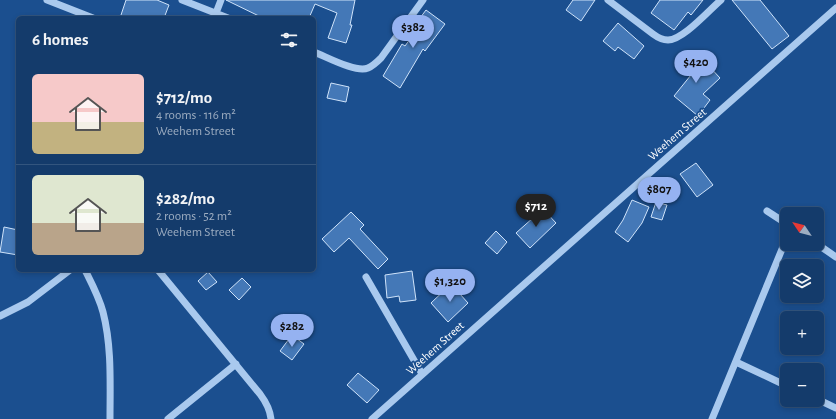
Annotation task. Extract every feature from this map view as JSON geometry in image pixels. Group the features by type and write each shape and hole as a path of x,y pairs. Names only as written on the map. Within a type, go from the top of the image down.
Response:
{"street":[{"path":"47,0 88,16"},
{"path":"182,0 223,16"},
{"path":"216,13 221,0"},
{"path":"316,53 354,68 367,69 381,58 422,0"},
{"path":"608,0 660,39 668,40 677,38 684,33 721,0"},
{"name":"Weehem Street","path":"372,419 836,8"},
{"path":"767,211 780,219"},
{"path":"824,249 836,257"},
{"path":"712,419 781,251"},
{"path":"0,316 28,302 67,272"},
{"path":"86,272 95,290 103,312 108,342 110,419"},
{"path":"160,272 267,402 271,419"},
{"path":"366,277 422,374"},
{"path":"736,362 780,383"},
{"path":"168,419 236,364"},
{"path":"824,403 836,408"}],"building":[{"path":"126,0 157,0 169,5 165,16 121,16"},
{"path":"226,0 355,0 350,25 352,25 346,43 328,38 337,13 315,4 310,16 259,16"},
{"path":"573,0 595,0 581,21 566,10"},
{"path":"660,0 703,0 691,15 688,12 674,30 651,13"},
{"path":"732,0 760,0 789,36 772,49"},
{"path":"426,10 445,24 425,51 423,49 400,88 383,76 402,44 405,46 421,24 417,22"},
{"path":"618,23 644,46 634,59 618,47 615,51 603,41"},
{"path":"687,51 703,66 707,64 720,78 703,94 710,100 698,116 674,96 691,75 677,62"},
{"path":"331,83 349,87 346,102 327,98"},
{"path":"696,163 713,185 697,197 680,174"},
{"path":"632,200 649,207 642,223 628,242 615,232 623,220"},
{"path":"656,202 667,205 662,220 651,217"},
{"path":"543,209 556,223 530,248 516,233"},
{"path":"351,212 364,225 360,229 388,259 378,269 349,238 334,252 322,239"},
{"path":"4,227 16,230 16,255 0,252"},
{"path":"496,231 507,242 497,254 485,243"},
{"path":"412,271 416,300 400,302 399,296 387,298 385,275"},
{"path":"208,272 217,282 206,290 198,281"},
{"path":"242,278 251,287 239,300 229,290"},
{"path":"451,284 468,303 448,322 431,303"},
{"path":"292,335 304,344 292,360 280,351"},
{"path":"358,373 379,390 367,403 347,385"}]}
